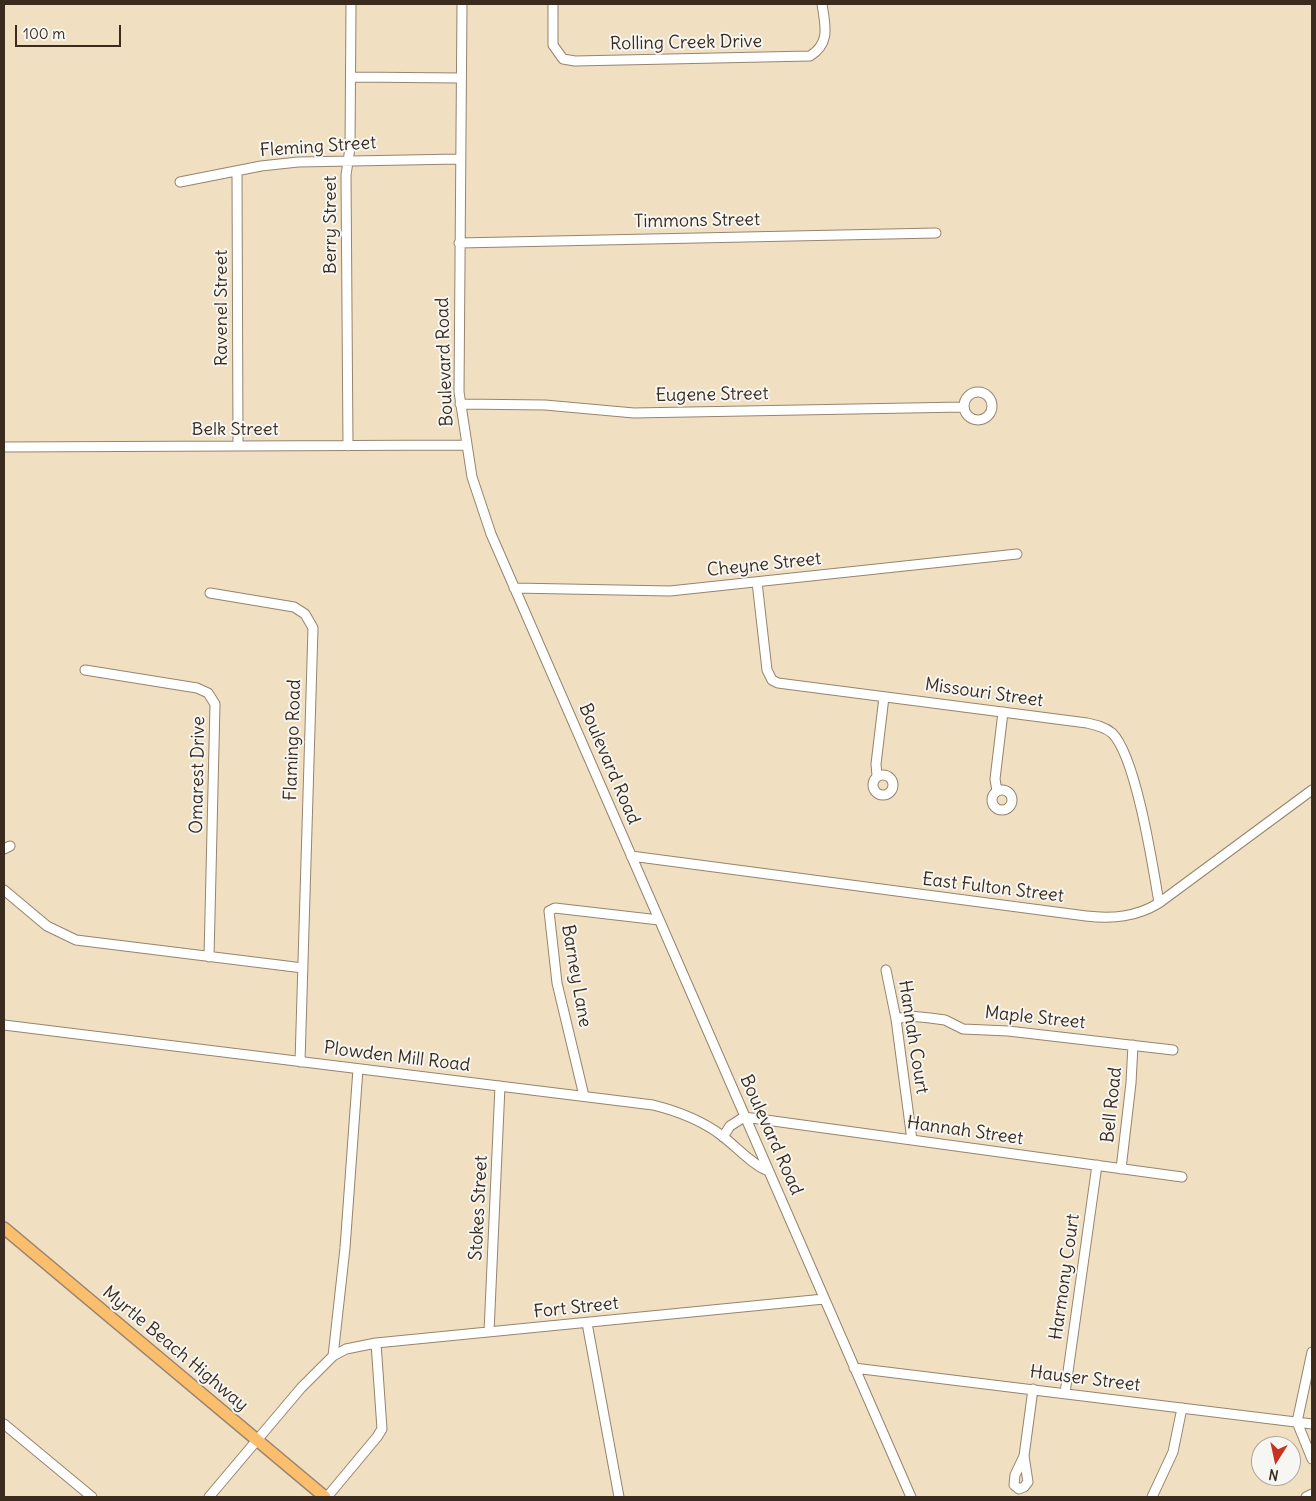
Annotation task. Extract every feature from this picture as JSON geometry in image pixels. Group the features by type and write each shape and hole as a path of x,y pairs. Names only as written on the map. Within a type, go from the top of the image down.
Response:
{"main road":[{"name":"Myrtle Beach Highway","path":"4,1228 326,1497"}],"street":[{"name":"Berry Street","path":"348,446 346,175 351,77 351,4"},
{"name":"Boulevard Road","path":"462,4 458,367 460,404 466,445 481,507 514,588 658,920 911,1497"},
{"name":"Rolling Creek Drive","path":"553,4 553,45 563,59 575,61 810,56 823,44 826,36 822,4"},
{"path":"351,77 461,78"},
{"name":"Fleming Street","path":"180,182 281,163 348,160 460,159"},
{"name":"Ravenel Street","path":"237,171 238,446"},
{"name":"Timmons Street","path":"460,243 936,233"},
{"name":"Eugene Street","path":"460,404 545,405 634,412 964,407"},
{"name":"Belk Street","path":"4,447 466,445"},
{"name":"Cheyne Street","path":"514,588 670,591 1017,554"},
{"name":"Missouri Street","path":"757,582 767,670 772,680 782,684 1087,723 1101,727 1113,734 1121,744 1135,785 1149,842 1159,903"},
{"name":"Flamingo Road","path":"210,593 294,607 305,614 313,628 300,1062"},
{"name":"Omarest Drive","path":"85,670 197,688 208,694 215,704 209,957"},
{"path":"878,776 876,764 884,697"},
{"path":"997,791 995,779 1003,712"},
{"name":"East Fulton Street","path":"631,856 1101,918 1133,915 1159,903 1312,790"},
{"path":"4,890 47,926 69,938 303,968"},
{"name":"Barney Lane","path":"584,1096 557,983 549,911 555,908 658,920"},
{"name":"Hannah Court","path":"886,970 896,1019 912,1140"},
{"path":"4,1016 6,1025"},
{"name":"Maple Street","path":"896,1019 910,1016 930,1018 945,1020 963,1029 1008,1030 1173,1050"},
{"name":"Plowden Mill Road","path":"6,1025 584,1096 670,1109 693,1118 723,1137 756,1166 768,1171"},
{"name":"Bell Road","path":"1121,1169 1131,1083 1133,1046"},
{"path":"333,1356 345,1248 358,1069"},
{"name":"Stokes Street","path":"489,1332 500,1086"},
{"path":"723,1137 730,1126 744,1117"},
{"name":"Hannah Street","path":"744,1117 1182,1177"},
{"name":"Harmony Court","path":"1065,1393 1097,1165"},
{"name":"Fort Street","path":"209,1497 301,1388 333,1356 346,1349 489,1332 824,1299"},
{"path":"588,1323 619,1497"},
{"path":"326,1497 377,1438 382,1428 376,1344"},
{"path":"1312,1352 1297,1422 1312,1459"},
{"name":"Hauser Street","path":"854,1368 1033,1388 1312,1424"},
{"path":"1024,1456 1033,1388"},
{"path":"1152,1497 1173,1452 1182,1408"},
{"path":"4,1424 92,1497"},
{"path":"1306,1497 1312,1494"}]}
